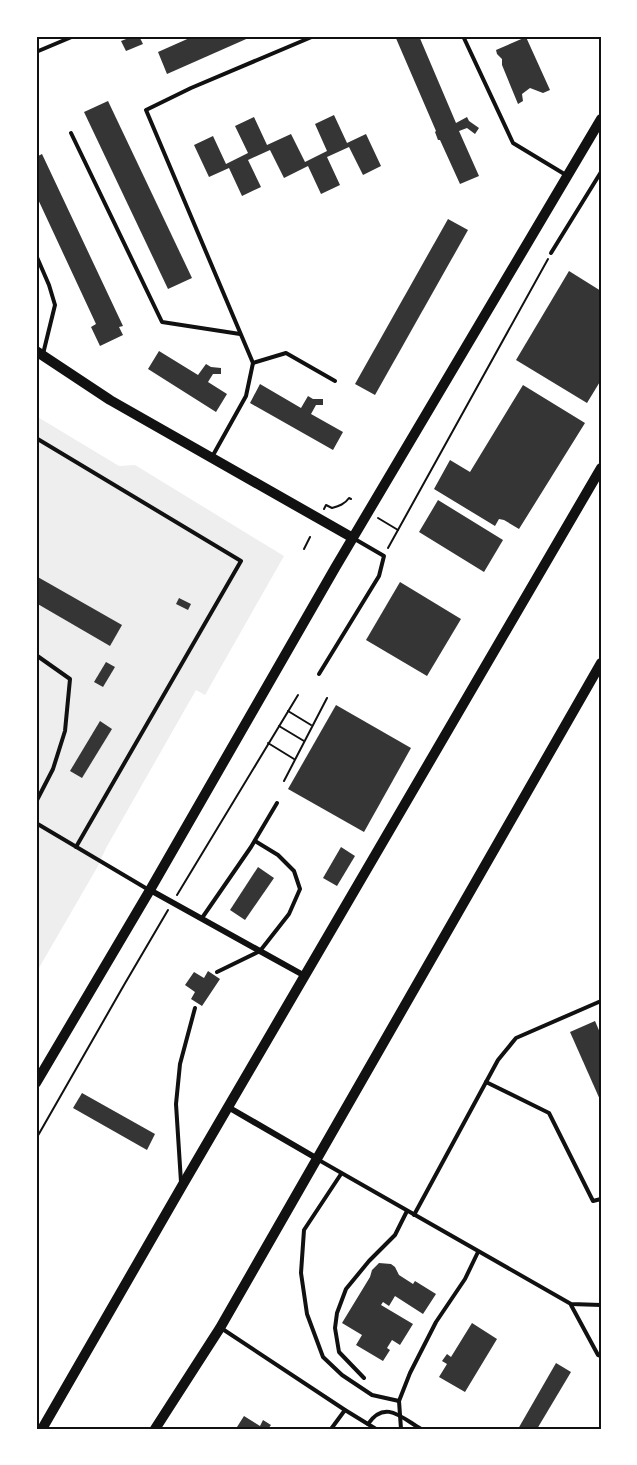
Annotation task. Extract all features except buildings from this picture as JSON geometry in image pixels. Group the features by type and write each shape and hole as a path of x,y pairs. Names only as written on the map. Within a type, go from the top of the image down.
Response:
{"main road":[{"path":"36,1083 353,538 601,119"},
{"path":"39,353 110,400 353,538"},
{"path":"42,1429 601,468"},
{"path":"155,1429 220,1328 316,1158 597,680 601,663"}],"street":[{"path":"150,890 305,976"},
{"path":"228,1107 316,1158"}],"lane":[{"path":"36,52 74,36"},
{"path":"211,458 246,396 253,363 146,110 191,88 314,36"},
{"path":"463,36 513,142 567,175"},
{"path":"71,133 162,322 241,334"},
{"path":"551,253 601,172"},
{"path":"36,255 55,305 39,353"},
{"path":"253,363 286,352 335,381"},
{"path":"36,438 241,561 76,847"},
{"path":"319,674 379,576 384,556 353,538"},
{"path":"36,655 70,679 65,731 52,770 36,802"},
{"path":"202,919 255,841 277,803"},
{"path":"36,824 150,890"},
{"path":"217,972 260,951 289,914 300,889 294,871 278,855 255,841"},
{"path":"414,1215 498,1060 516,1038 601,1001"},
{"path":"182,1186 176,1104 180,1064 195,1008"},
{"path":"486,1082 549,1113 593,1201 601,1199"},
{"path":"316,1158 571,1304 601,1305"},
{"path":"341,1174 304,1230 301,1273 307,1314 323,1357 342,1375 372,1395 399,1401"},
{"path":"364,1378 339,1352 335,1328 337,1313 346,1289 395,1235 407,1211"},
{"path":"401,1429 399,1401 410,1373 436,1322 465,1279 478,1252"},
{"path":"571,1304 598,1355 601,1356"},
{"path":"220,1328 376,1429"},
{"path":"331,1429 345,1410"},
{"path":"368,1424 376,1415 385,1410 421,1429"}],"path":[{"path":"384,556 551,253"},
{"path":"322,514 326,505 332,508 340,506 348,498 351,499"},
{"path":"376,516 398,530"},
{"path":"304,549 310,537"},
{"path":"36,1139 172,903 298,695"},
{"path":"284,781 327,698"},
{"path":"288,711 312,725"},
{"path":"279,726 304,741"},
{"path":"268,743 295,759"}],"shaded area":[{"path":"36,416 119,466 135,465 284,556 205,695 196,690 36,973"}]}
